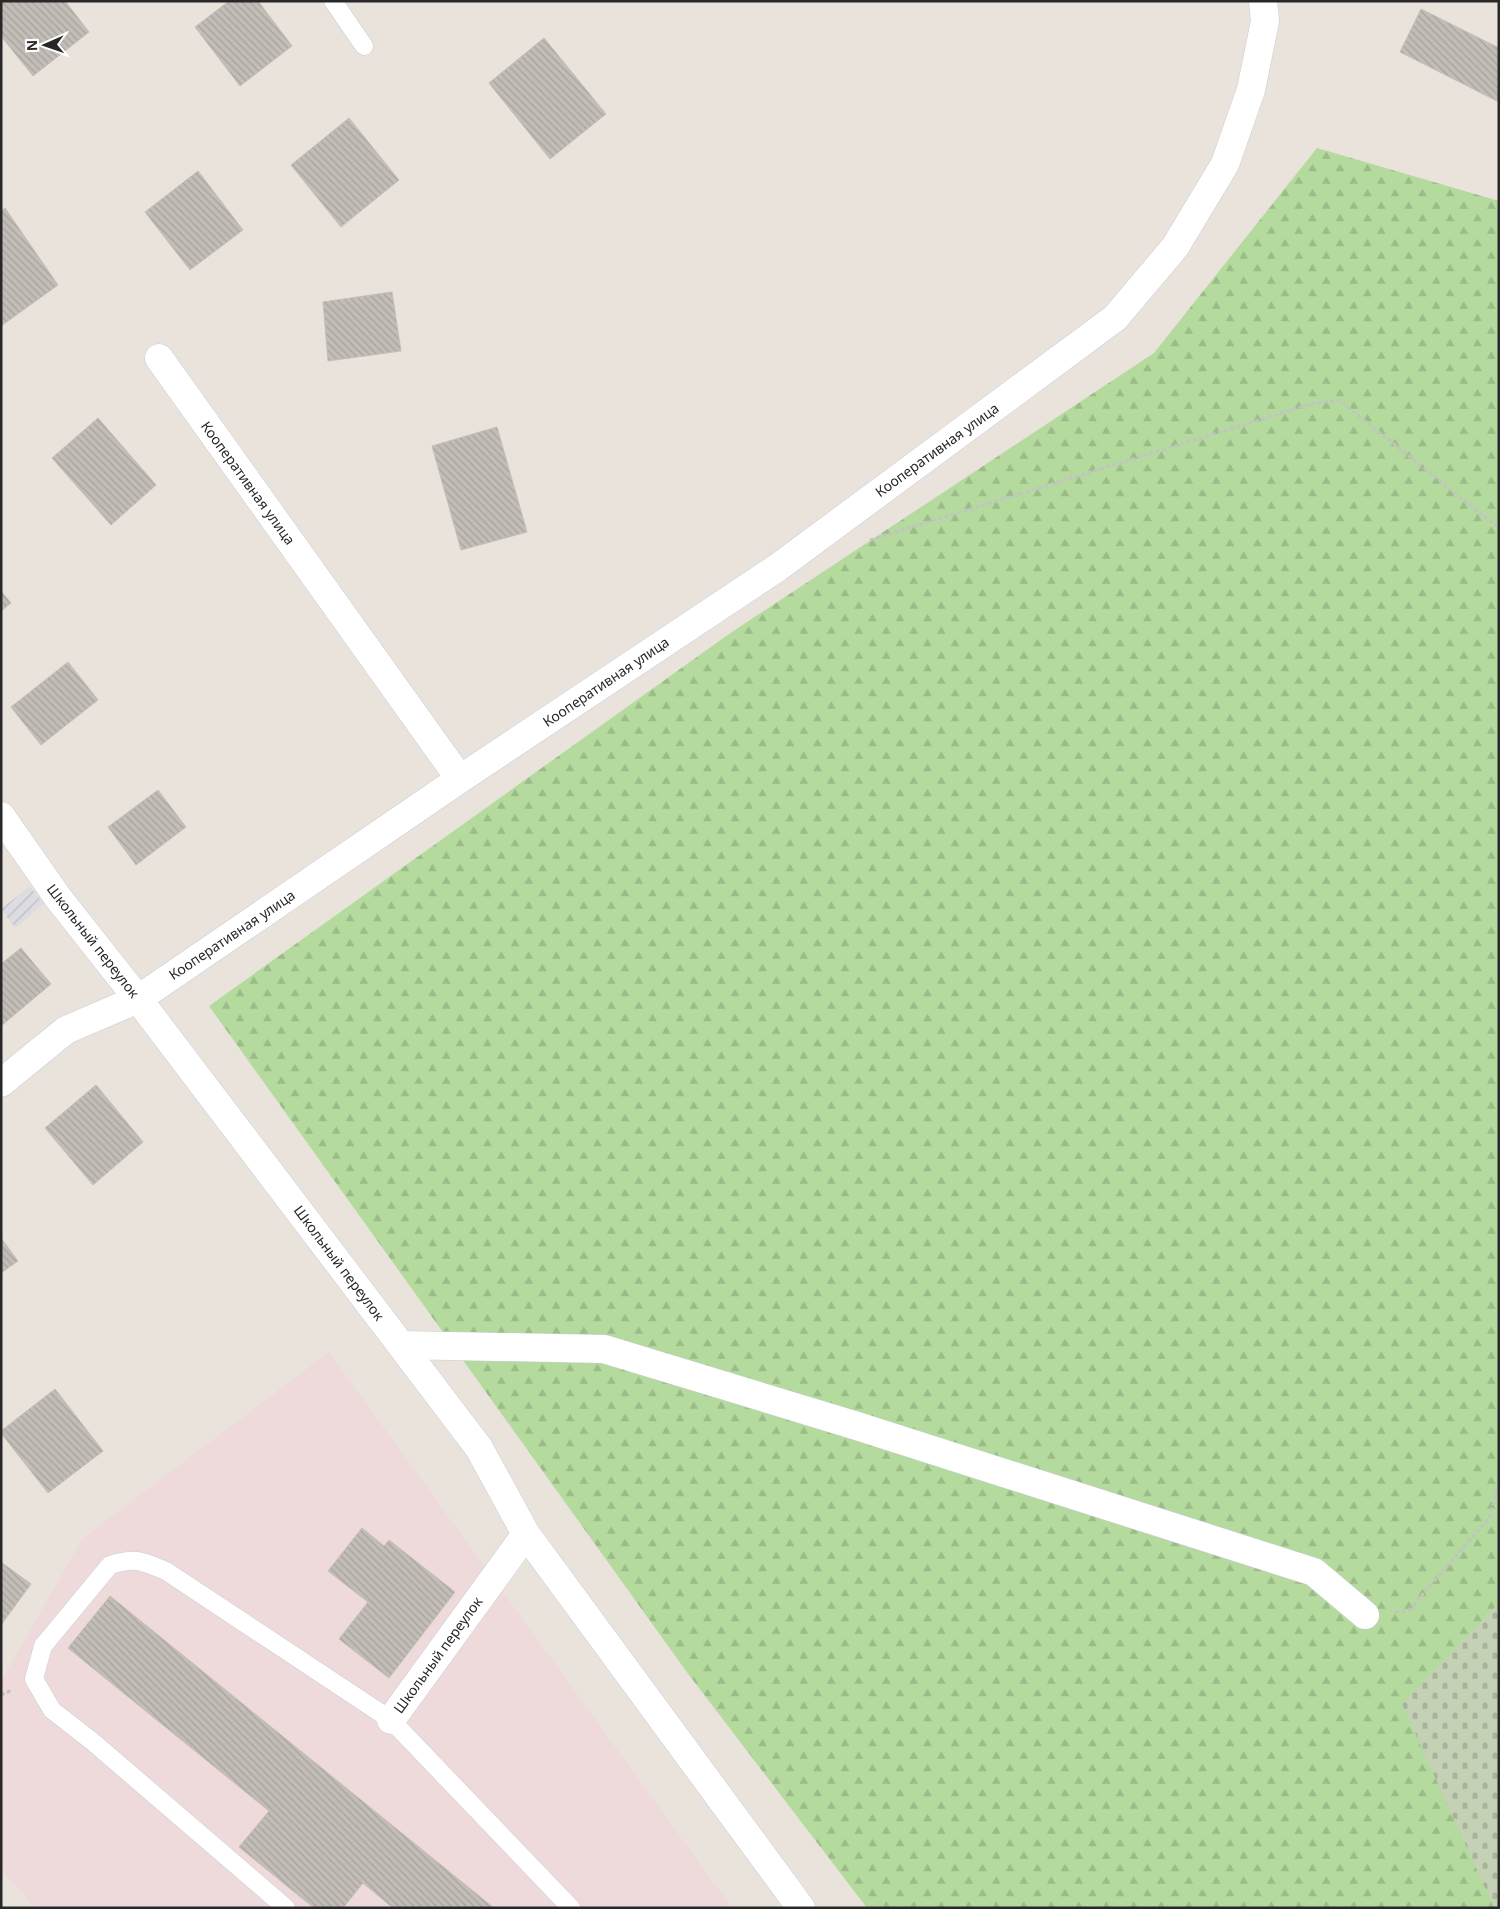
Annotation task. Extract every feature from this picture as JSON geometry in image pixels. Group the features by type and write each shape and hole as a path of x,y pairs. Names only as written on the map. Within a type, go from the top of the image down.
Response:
{"street":[{"name":"Кооперативная улица","path":"1,1083 66,1030 138,999 460,779 777,568 1115,318 1175,247 1225,164 1251,90 1265,21 1263,1"},
{"name":"Кооперативная улица","path":"159,358 460,779"},
{"name":"Школьный переулок","path":"1,816 59,899 138,999 479,1448 526,1534 391,1720"},
{"path":"401,1345 604,1349 857,1426 1314,1572 1365,1615"},
{"path":"526,1534 801,1908"}],"lane":[{"path":"333,1 364,46"},
{"path":"286,1908 93,1742 52,1710 34,1679 44,1646 110,1565 124,1560 140,1560 166,1570 391,1720 570,1908"}],"path":[{"path":"863,542 1311,404 1339,400 1499,528"},
{"path":"1365,1615 1408,1610 1489,1518 1499,1484"}],"shaded area":[{"path":"30,886 44,904 15,928 1,909"},
{"path":"329,1352 732,1908 35,1908 1,1869 1,1681 83,1538"}],"green space":[{"path":"1317,148 1499,201 1499,1908 867,1908 686,1671 209,1006 729,634 1154,353"},
{"path":"1499,1603 1499,1908 1494,1908 1402,1704"}],"building":[{"path":"1,1 65,1 89,32 33,76 1,36"},
{"path":"229,1 258,1 292,46 240,86 195,27"},
{"path":"1421,9 1499,48 1499,102 1400,52"},
{"path":"544,38 606,114 550,159 489,83"},
{"path":"349,118 399,180 341,227 291,165"},
{"path":"198,171 243,230 190,270 145,212"},
{"path":"5,208 58,285 1,326 1,211"},
{"path":"392,292 401,351 328,361 323,302"},
{"path":"98,418 156,485 111,525 52,458"},
{"path":"497,427 527,532 461,550 432,446"},
{"path":"1,591 11,603 1,611"},
{"path":"68,662 98,700 41,745 11,707"},
{"path":"158,790 186,827 136,865 108,827"},
{"path":"21,948 51,984 1,1026 1,964"},
{"path":"96,1085 143,1142 93,1185 45,1128"},
{"path":"1,1238 18,1261 1,1273"},
{"path":"55,1389 103,1451 48,1493 1,1431"},
{"path":"362,1528 384,1546 389,1540 455,1592 389,1678 339,1639 368,1602 328,1571"},
{"path":"1,1562 31,1584 1,1625"},
{"path":"110,1596 494,1908 393,1908 363,1883 343,1908 314,1908 239,1847 269,1811 68,1648"}]}
